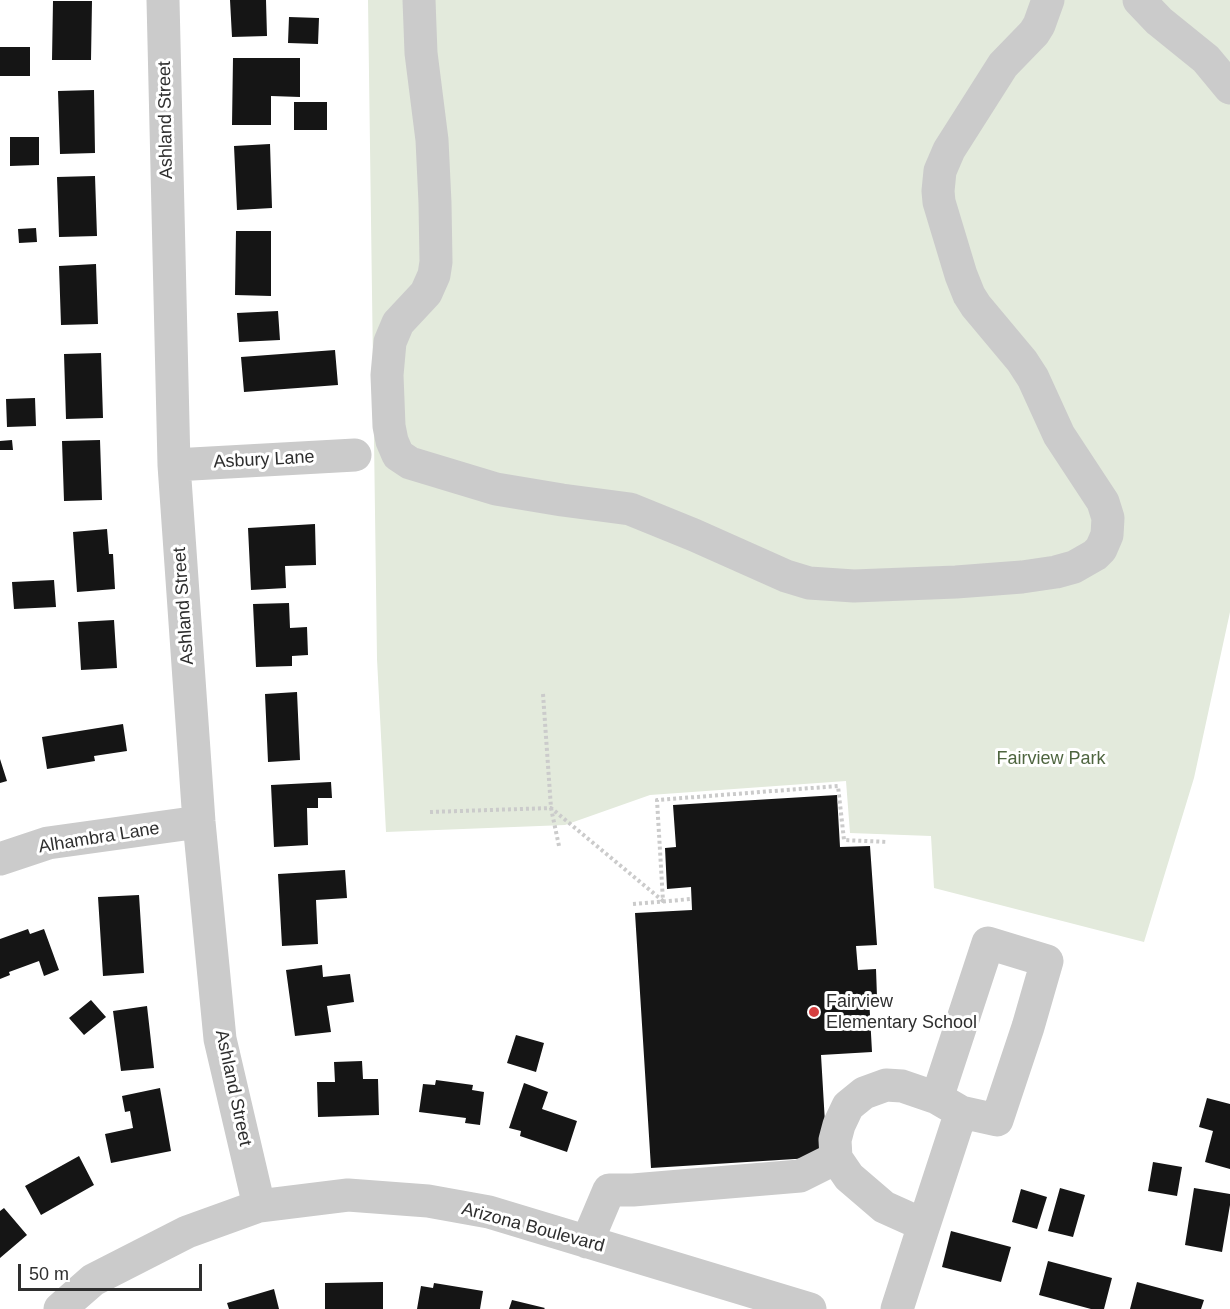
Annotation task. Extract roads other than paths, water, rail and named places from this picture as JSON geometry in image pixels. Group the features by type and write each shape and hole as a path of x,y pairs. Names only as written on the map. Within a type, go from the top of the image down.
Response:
{"street":[{"name":"Ashland Street","path":"163,0 174,465 199,822 220,1039 259,1206"},
{"path":"419,0 421,53 432,140 436,262 431,285 398,323 390,342 387,375 389,426 398,455 410,464 496,489 562,500 620,506 694,535 786,576 809,583 854,586 956,582 1056,572 1074,567 1095,555 1101,549 1107,535 1108,518 1102,502 1059,435 1033,378 975,306 969,295 939,202 940,171 950,150 1004,65 1034,33 1048,0"},
{"path":"1139,0 1160,21 1206,59 1230,88"},
{"name":"Asbury Lane","path":"174,465 355,455"},
{"name":"Alhambra Lane","path":"0,860 48,843 199,822"},
{"path":"897,1309 924,1225 949,1105 988,943 1047,961 997,1120 949,1105 902,1086 886,1085 864,1093 848,1106 838,1125 836,1158 849,1177 884,1207 924,1225"},
{"path":"587,1242 609,1190 800,1176 836,1158"},
{"name":"Arizona Boulevard","path":"60,1309 93,1280 187,1232 259,1206 348,1195 428,1202 489,1212 810,1309"}],"place":[{"name":"Fairview Elementary School","path":"814,1012"}],"park label":[{"name":"Fairview Park","path":"1051,759"}]}
